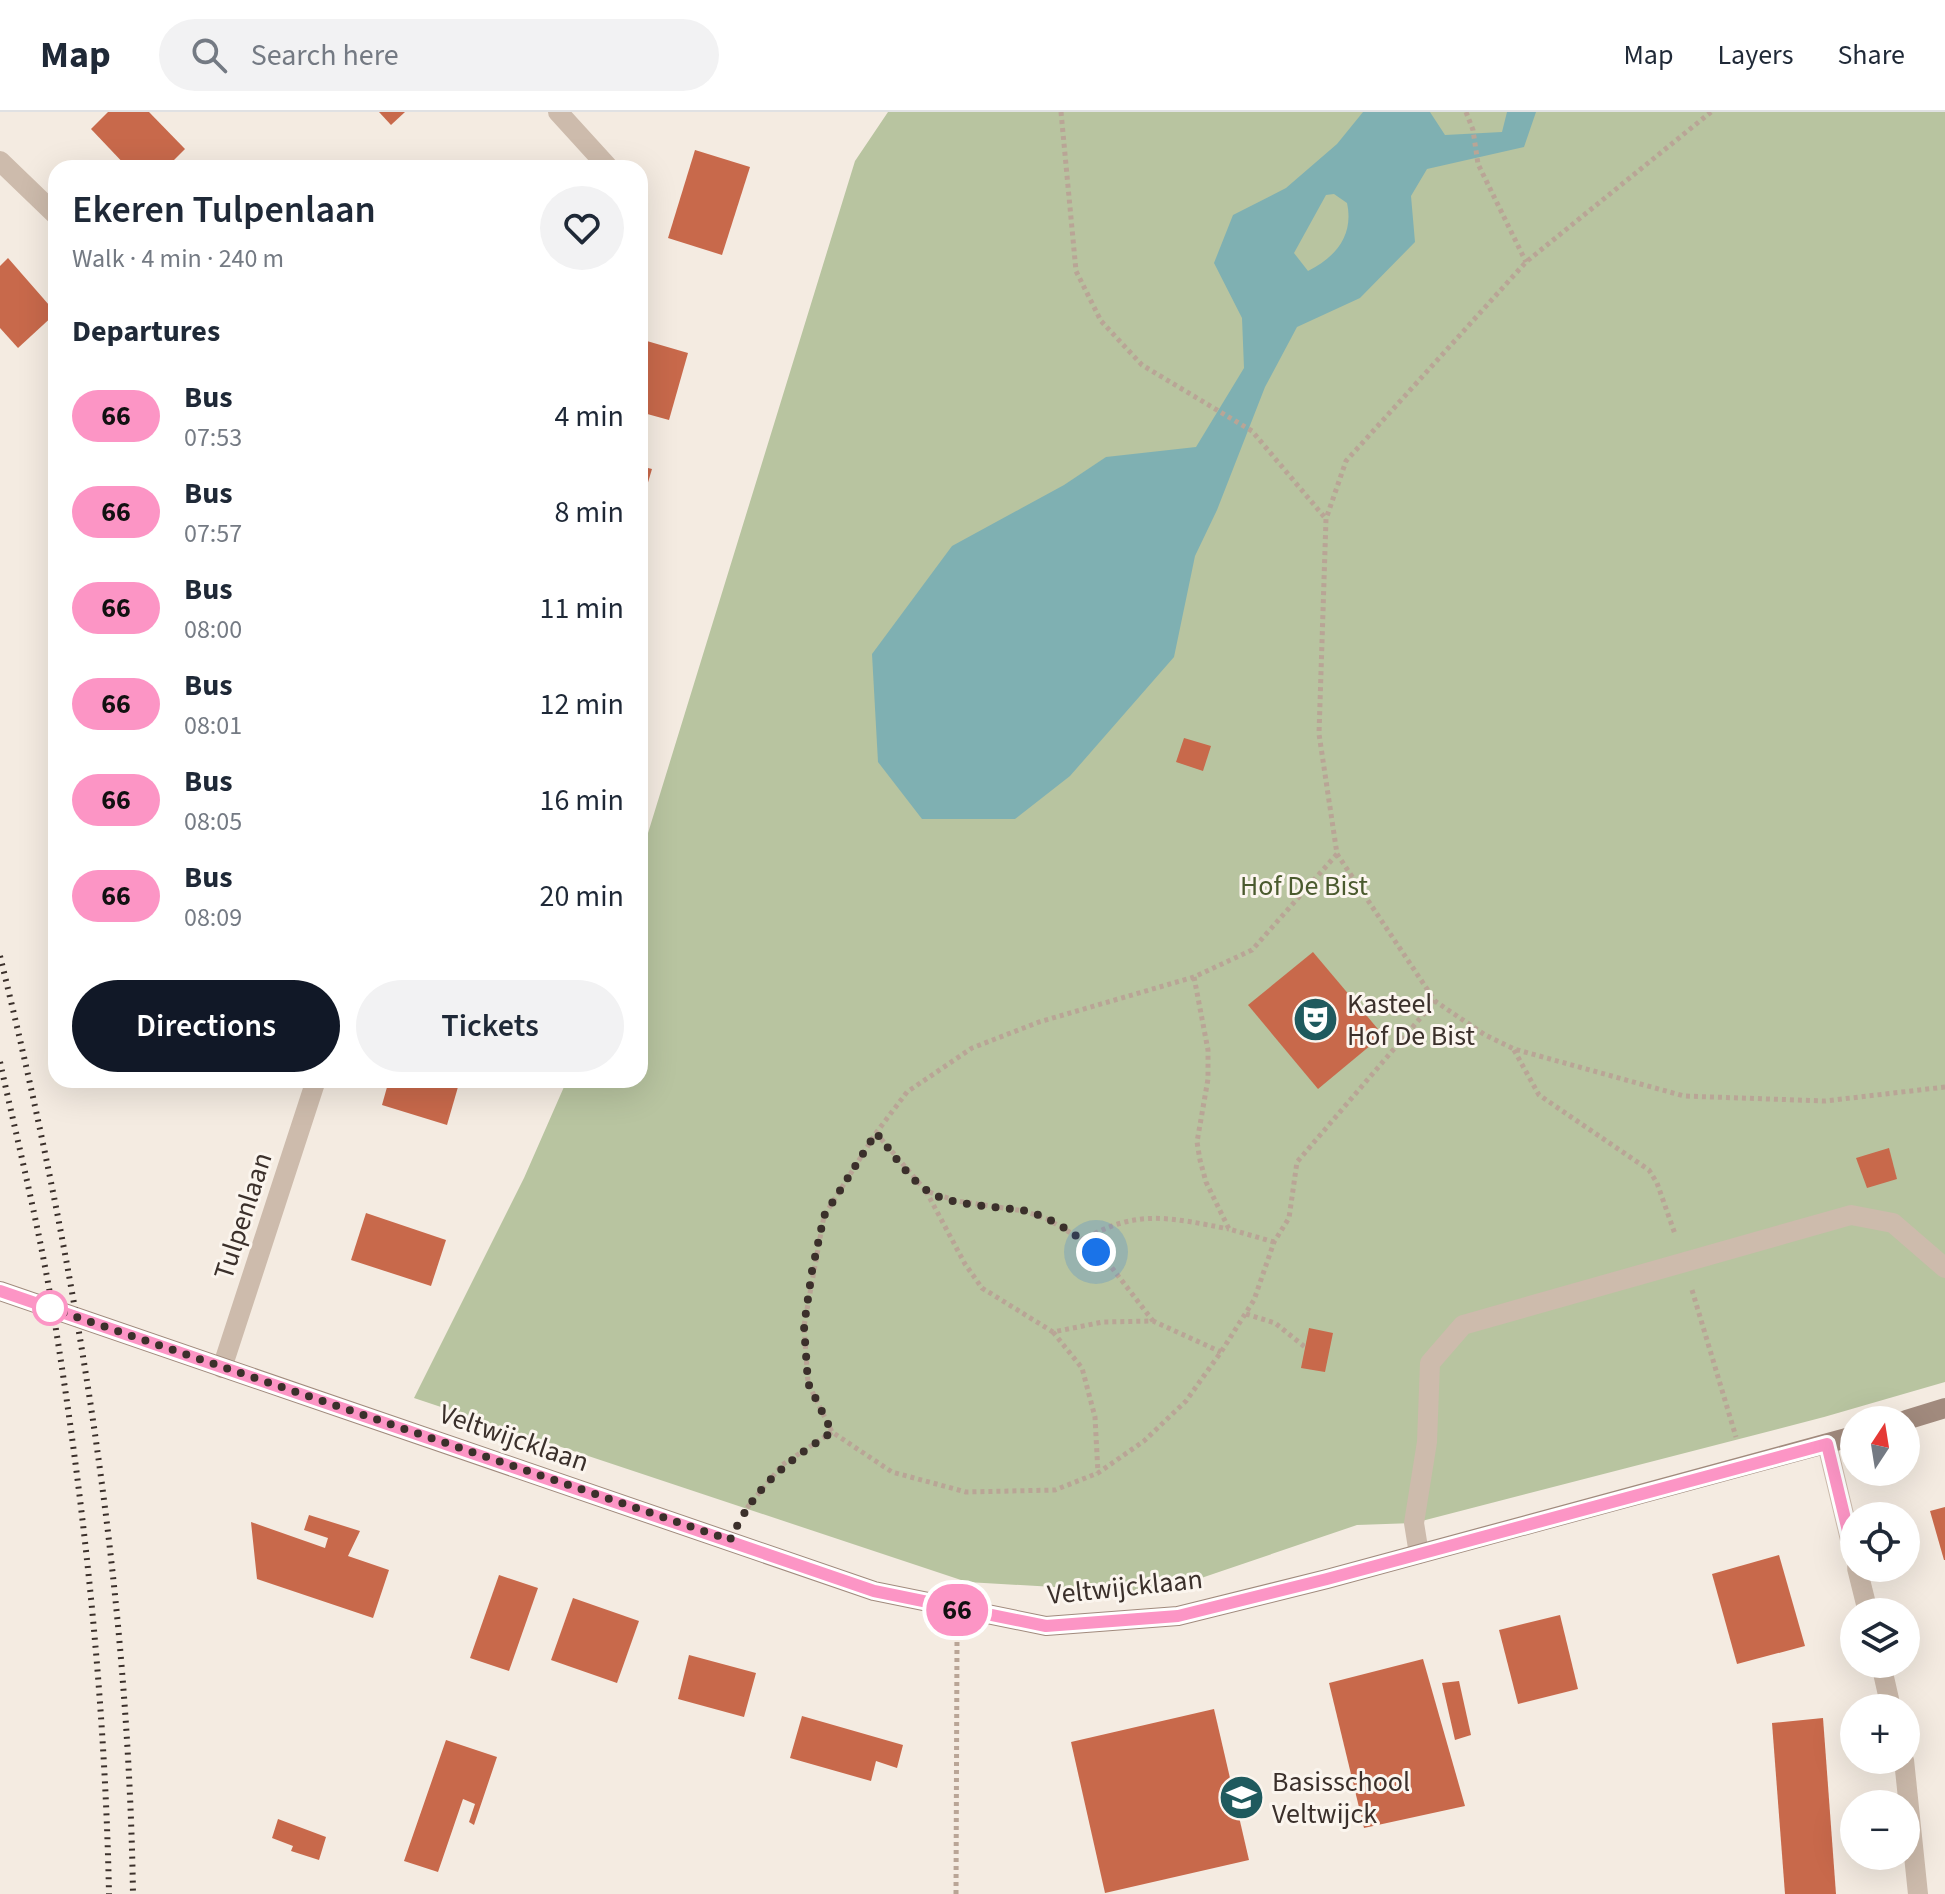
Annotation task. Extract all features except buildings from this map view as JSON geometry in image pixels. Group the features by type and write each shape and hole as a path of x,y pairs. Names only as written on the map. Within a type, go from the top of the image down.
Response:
{"street":[{"path":"558,112 602,160"},
{"path":"0,161 48,207"},
{"name":"Tulpenlaan","path":"222,1368 313,1088"},
{"path":"1419,1554 1414,1523 1427,1442 1430,1363 1463,1325 1851,1215 1893,1223 1945,1268"},
{"name":"Veltwijcklaan","path":"0,1291 874,1591 1046,1626 1178,1616 1840,1440"},
{"path":"1920,1416 1945,1408"},
{"path":"1827,1444 1841,1502"},
{"path":"1905,1774 1918,1894"}],"path":[{"path":"1061,112 1076,271 1101,321 1142,365 1252,431 1326,519"},
{"path":"1466,112 1473,130 1478,164 1526,262"},
{"path":"1710,112 1526,262 1346,461 1326,519 1319,734 1337,854 1435,1001 1485,1035 1514,1049 1684,1096 1825,1101 1945,1087"},
{"path":"1337,854 1252,950 1194,977 1039,1022 972,1048 907,1092 876,1133 824,1216 804,1326 808,1383 832,1432 892,1472 966,1492 1055,1490 1098,1473 1144,1441 1186,1401 1254,1300 1274,1242 1289,1218 1297,1162 1435,1001"},
{"path":"1194,977 1208,1050 1208,1079 1197,1142 1206,1182 1229,1229"},
{"path":"1514,1049 1539,1095 1649,1170 1657,1183 1684,1262 1744,1466"},
{"path":"876,1133 926,1191 965,1264 982,1288 1053,1332 1082,1368 1095,1417 1098,1473"},
{"path":"926,1191 957,1201 1024,1211 1047,1219 1083,1240 1109,1264 1153,1321"},
{"path":"1083,1240 1103,1228 1144,1216 1163,1216 1274,1242"},
{"path":"1246,1314 1275,1323 1305,1347"},
{"path":"1053,1332 1103,1322 1153,1321 1221,1352"},
{"path":"730,1540 745,1507 782,1465 832,1432"},
{"path":"956,1894 957,1610"}],"green space":[{"name":"Hof De Bist","path":"888,112 1945,112 1945,1382 1862,1406 1840,1406 1840,1412 1824,1417 1414,1523 1357,1525 1157,1593 967,1582 414,1398 524,1178 563,1088 648,1088 648,833 855,161"}],"water":[{"path":"1363,112 1430,112 1445,135 1502,132 1507,112 1536,112 1524,147 1427,169 1411,196 1415,242 1360,298 1297,327 1265,387 1217,510 1195,556 1174,657 1070,776 1015,819 922,819 878,762 872,654 952,546 1064,485 1106,457 1196,447 1244,368 1242,318 1214,263 1233,215 1286,188 1337,144","holes":["1334,194 1347,203 1348,225 1341,244 1327,259 1308,271 1294,253 1326,195"]}],"railway":[{"path":"0,956 52,1188 93,1421 121,1657 133,1894"},
{"path":"0,1062 46,1274 74,1451 98,1672 109,1894"}],"bus line":[{"name":"66","path":"0,1291 874,1591 1046,1626 1178,1616 1327,1579 1827,1444 1841,1502"}],"place":[{"name":"Kasteel Hof De Bist","path":"1316,1020"},
{"name":"Basisschool Veltwijck","path":"1241,1798"}],"route":[{"path":"50,1308 730,1540 745,1507 782,1465 832,1432 808,1383 804,1326 812,1271 824,1216 876,1133 926,1191 957,1201 1024,1211 1047,1219 1083,1240 1096,1252"}]}
